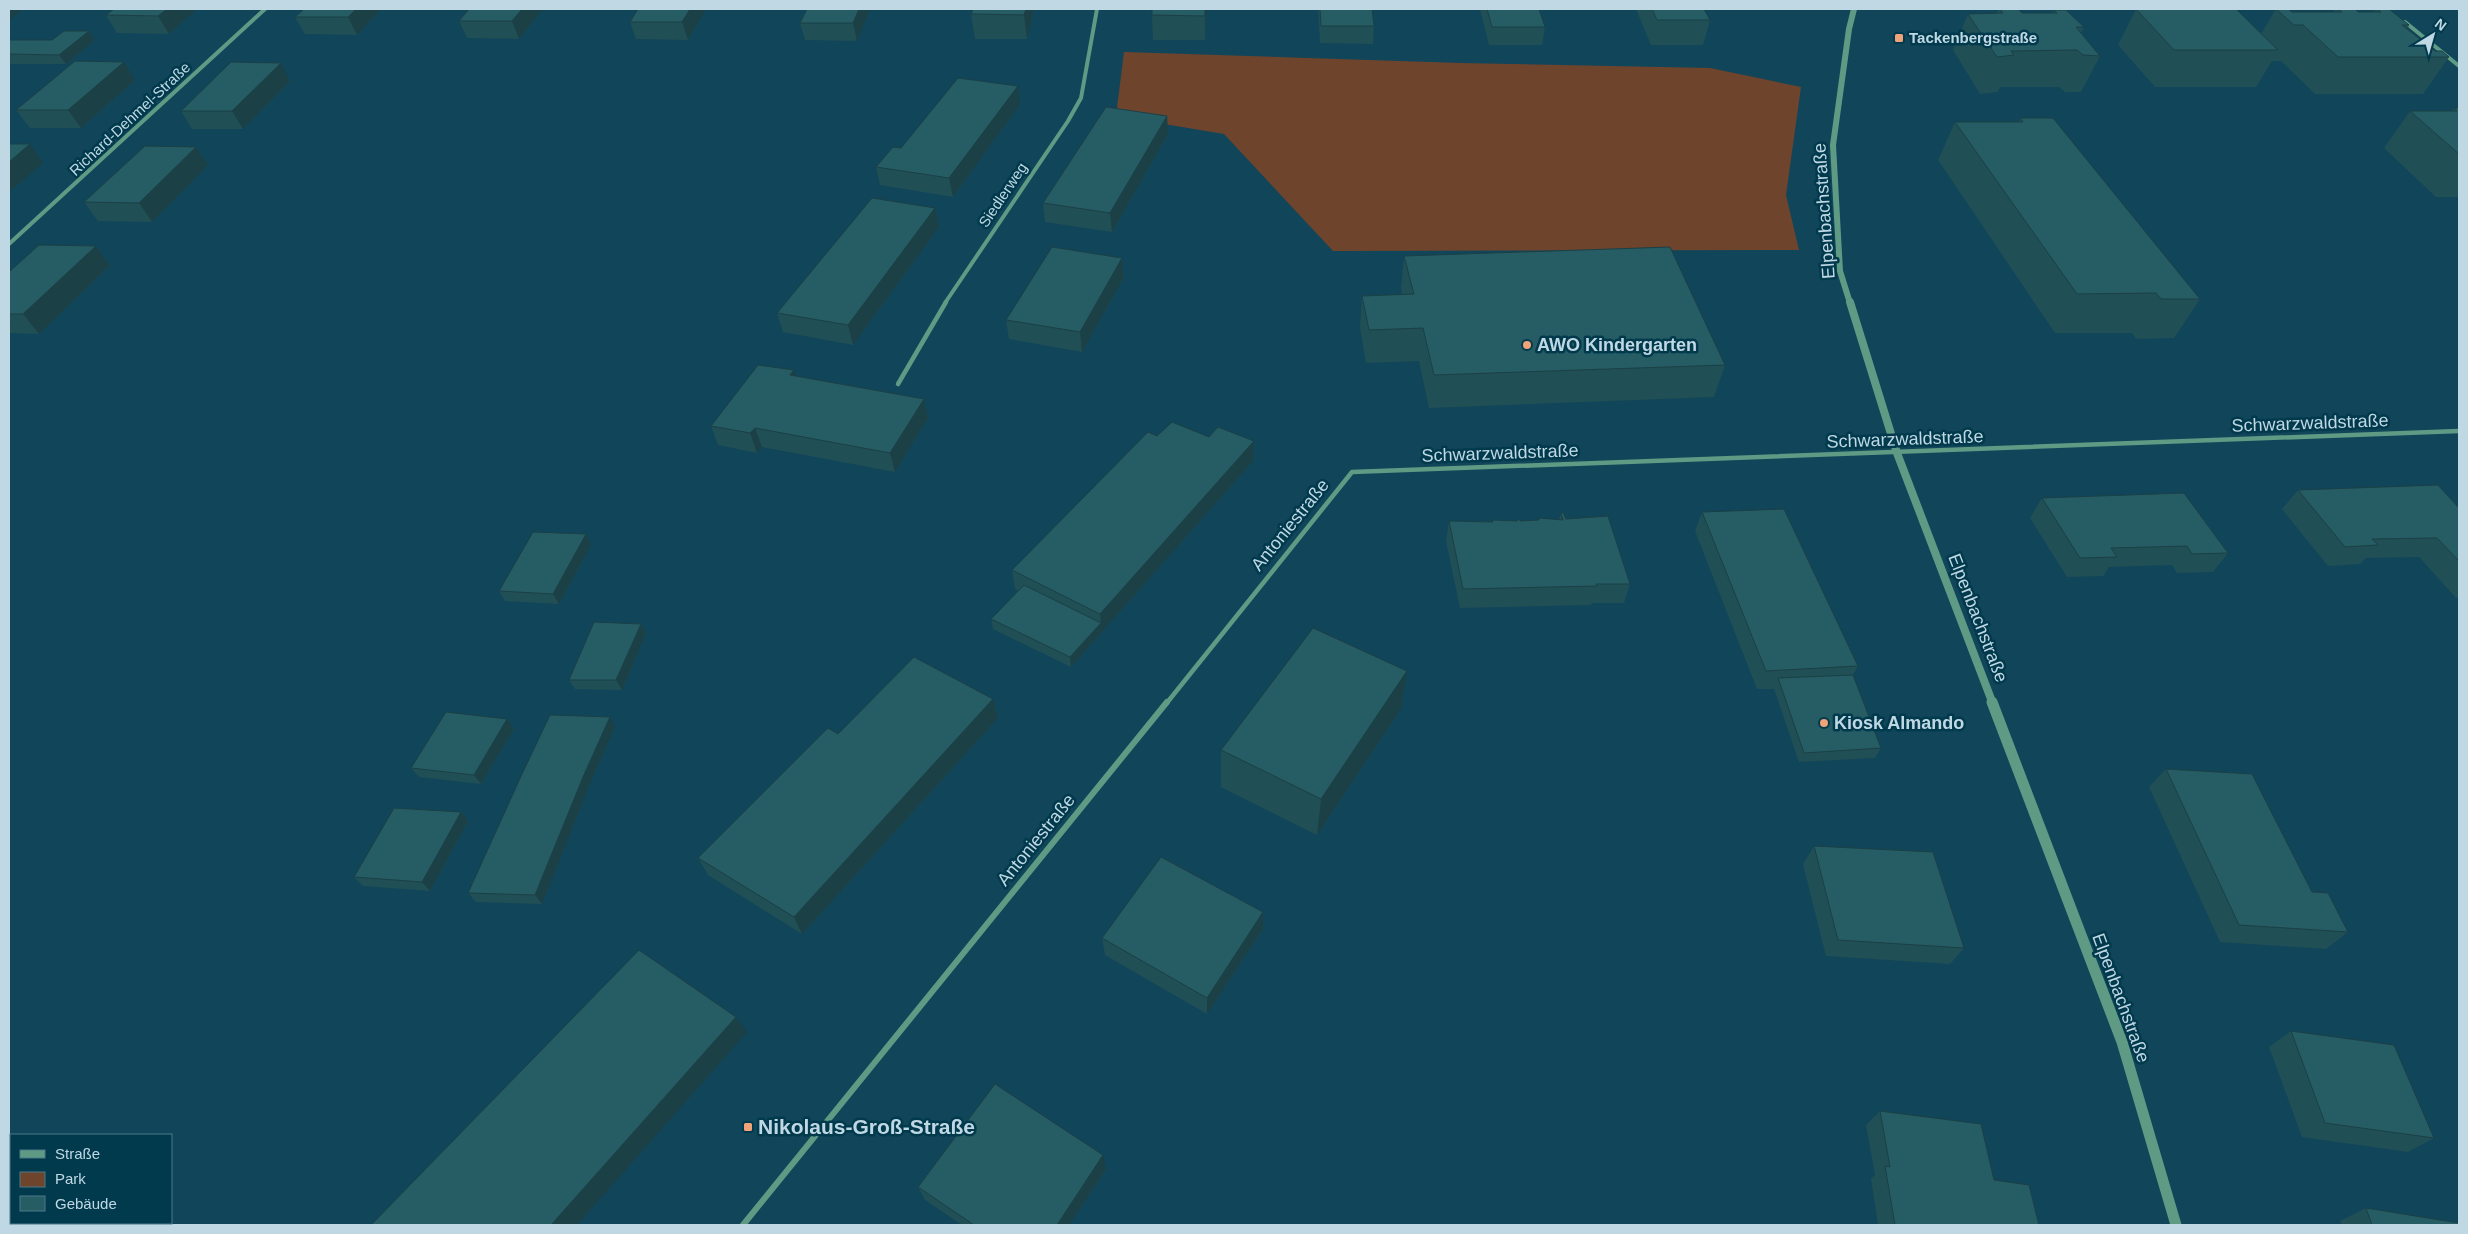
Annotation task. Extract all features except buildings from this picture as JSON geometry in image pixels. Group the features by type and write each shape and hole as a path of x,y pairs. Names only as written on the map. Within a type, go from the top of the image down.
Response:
{"street":[{"name":"Richard-Dehmel-Straße","path":"9,244 266,9"},
{"name":"Siedlerweg","path":"898,384 956,284 1077,106 1084,85 1097,9"},
{"name":"Elpenbachstraße","path":"1854,9 1849,30 1833,145 1840,270 1897,453 2122,1042 2176,1225"},
{"path":"2403,21 2459,66"},
{"name":"Schwarzwaldstraße","path":"1352,472 2459,431"},
{"name":"Antoniestraße","path":"742,1225 889,1047 1352,472"}],"green space":[{"path":"1124,52 1460,63 1710,68 1801,87 1786,195 1799,250 1333,251 1224,134 1116,116"}],"place":[{"name":"Tackenbergstraße","path":"1899,38"},
{"name":"AWO Kindergarten","path":"1527,345"},
{"name":"Kiosk Almando","path":"1824,723"},
{"name":"Nikolaus-Groß-Straße","path":"748,1127"}]}
